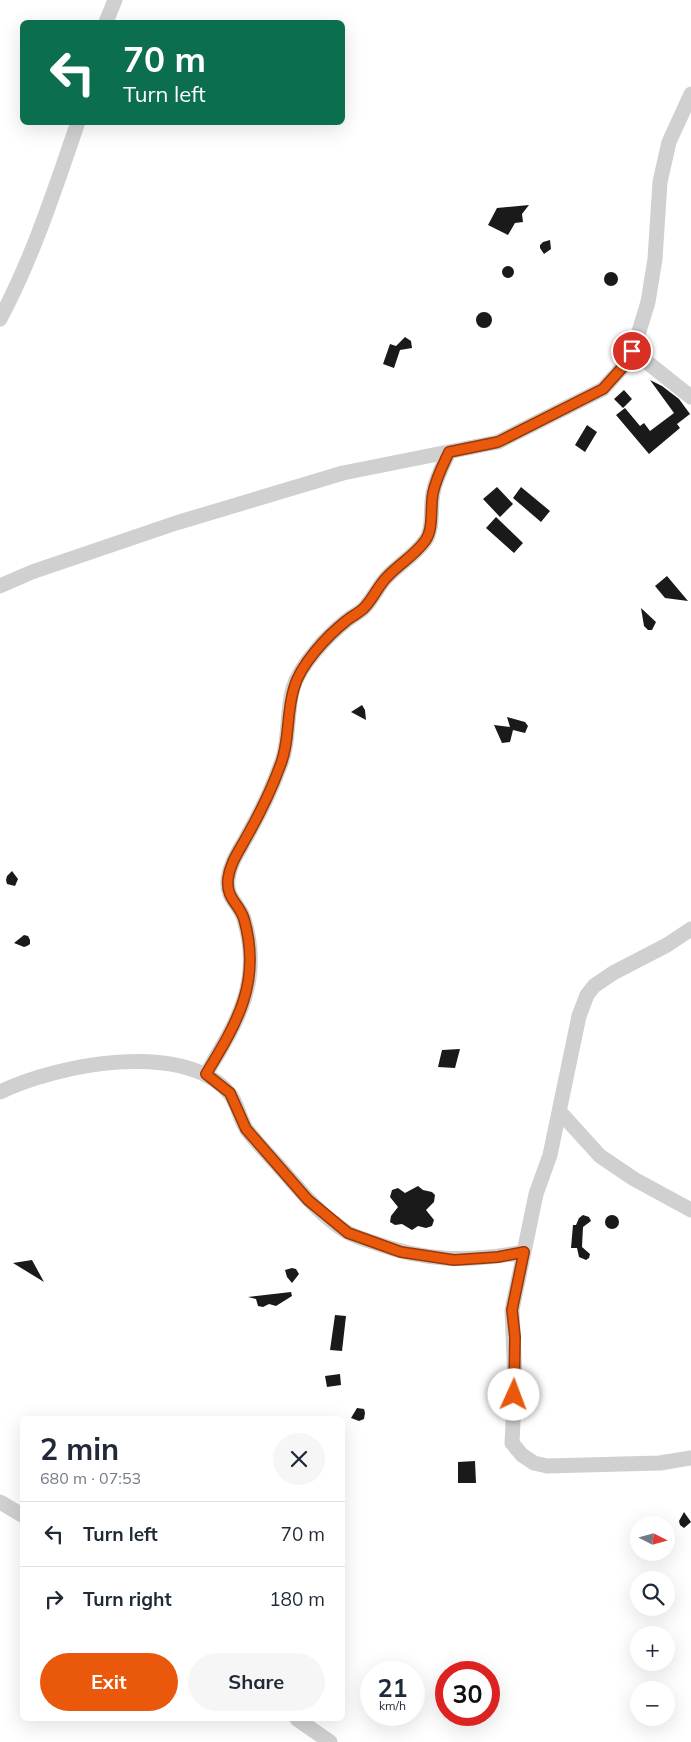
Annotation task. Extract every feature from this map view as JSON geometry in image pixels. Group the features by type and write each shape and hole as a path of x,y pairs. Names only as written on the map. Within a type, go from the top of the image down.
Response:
{"street":[{"path":"107,20 115,0"},
{"path":"0,586 32,572 176,523 343,473 498,442 603,389 630,359 648,302 654,268 662,174 669,142 691,94"},
{"path":"0,319 25,268 49,207 77,125"},
{"path":"632,351 691,397"},
{"path":"206,1074 232,1031 247,996 250,974 244,918 228,893 228,878 237,852 246,838 281,764 294,687 315,651 346,621 365,607 386,578 416,552 427,539 430,529 432,494 449,452"},
{"path":"691,929 667,945 613,973 594,986 586,995 579,1016 550,1155 536,1194 512,1310 515,1381 512,1443 522,1455 534,1463 546,1466 660,1463 691,1458"},
{"path":"0,1092 14,1085 78,1067 143,1061 179,1064 206,1074 230,1093 246,1129 308,1200 348,1233 401,1252 454,1260 498,1257 524,1252"},
{"path":"560,1112 600,1156 634,1179 691,1210"},
{"path":"0,1502 20,1514"},
{"path":"300,1721 330,1742"}],"building":[{"path":"529,205 522,214 523,222 515,223 508,235 488,225 497,208"},
{"path":"550,240 551,249 544,254 540,245"},
{"path":"506,266 510,266 514,272 510,278 506,278 502,274 502,270"},
{"path":"611,272 616,274 618,279 616,284 611,286 606,284 604,279 606,274"},
{"path":"484,312 490,314 492,320 490,326 484,328 478,326 476,320 478,314"},
{"path":"405,337 411,341 412,348 400,350 394,368 383,364 390,344 396,346"},
{"path":"650,380 662,386 679,399 690,414 677,424 680,428 649,454 616,415 625,408 640,426 644,423 650,431 674,413"},
{"path":"624,390 632,399 623,408 614,399"},
{"path":"587,425 597,432 585,452 575,445"},
{"path":"497,487 513,504 500,517 483,499"},
{"path":"521,487 550,511 541,522 513,498"},
{"path":"496,517 523,543 514,553 486,528"},
{"path":"667,576 688,601 665,598 655,586"},
{"path":"641,608 656,622 652,630 648,630 644,626"},
{"path":"362,705 365,710 366,720 351,712"},
{"path":"507,717 525,722 528,726 525,733 513,730 510,742 502,743 494,725 510,727"},
{"path":"12,871 18,879 15,886 7,884 6,880"},
{"path":"24,935 28,936 30,944 24,947 14,943"},
{"path":"460,1049 455,1068 438,1067 442,1050"},
{"path":"418,1186 435,1195 434,1202 426,1210 434,1220 432,1226 426,1228 418,1226 412,1230 402,1224 395,1225 390,1222 391,1216 398,1207 390,1197 392,1190 398,1188 405,1193"},
{"path":"583,1215 589,1217 591,1221 583,1227 582,1247 590,1254 586,1260 579,1257 577,1248 571,1248 573,1225 576,1225 579,1218"},
{"path":"609,1215 615,1215 619,1222 615,1229 609,1229 605,1225 605,1219"},
{"path":"32,1260 44,1282 13,1263"},
{"path":"296,1269 299,1274 292,1283 287,1277 285,1270"},
{"path":"291,1292 292,1296 276,1306 269,1304 263,1307 258,1306 256,1299 248,1297"},
{"path":"335,1315 346,1316 342,1351 330,1350"},
{"path":"340,1374 341,1385 327,1387 325,1376"},
{"path":"357,1408 364,1409 365,1413 364,1419 359,1421 351,1418"},
{"path":"475,1461 476,1483 458,1483 458,1462"},
{"path":"684,1512 691,1522 684,1528 680,1525 679,1521"}],"route":[{"path":"514,1395 515,1337 512,1310 524,1252 498,1257 454,1260 401,1252 348,1233 308,1200 246,1129 230,1093 206,1074 232,1031 247,996 250,974 244,918 228,893 228,878 237,852 246,838 281,764 294,687 303,669 315,651 346,621 365,607 386,578 416,552 427,539 430,529 432,494 449,452 498,442 603,389 630,359 632,351"}]}
